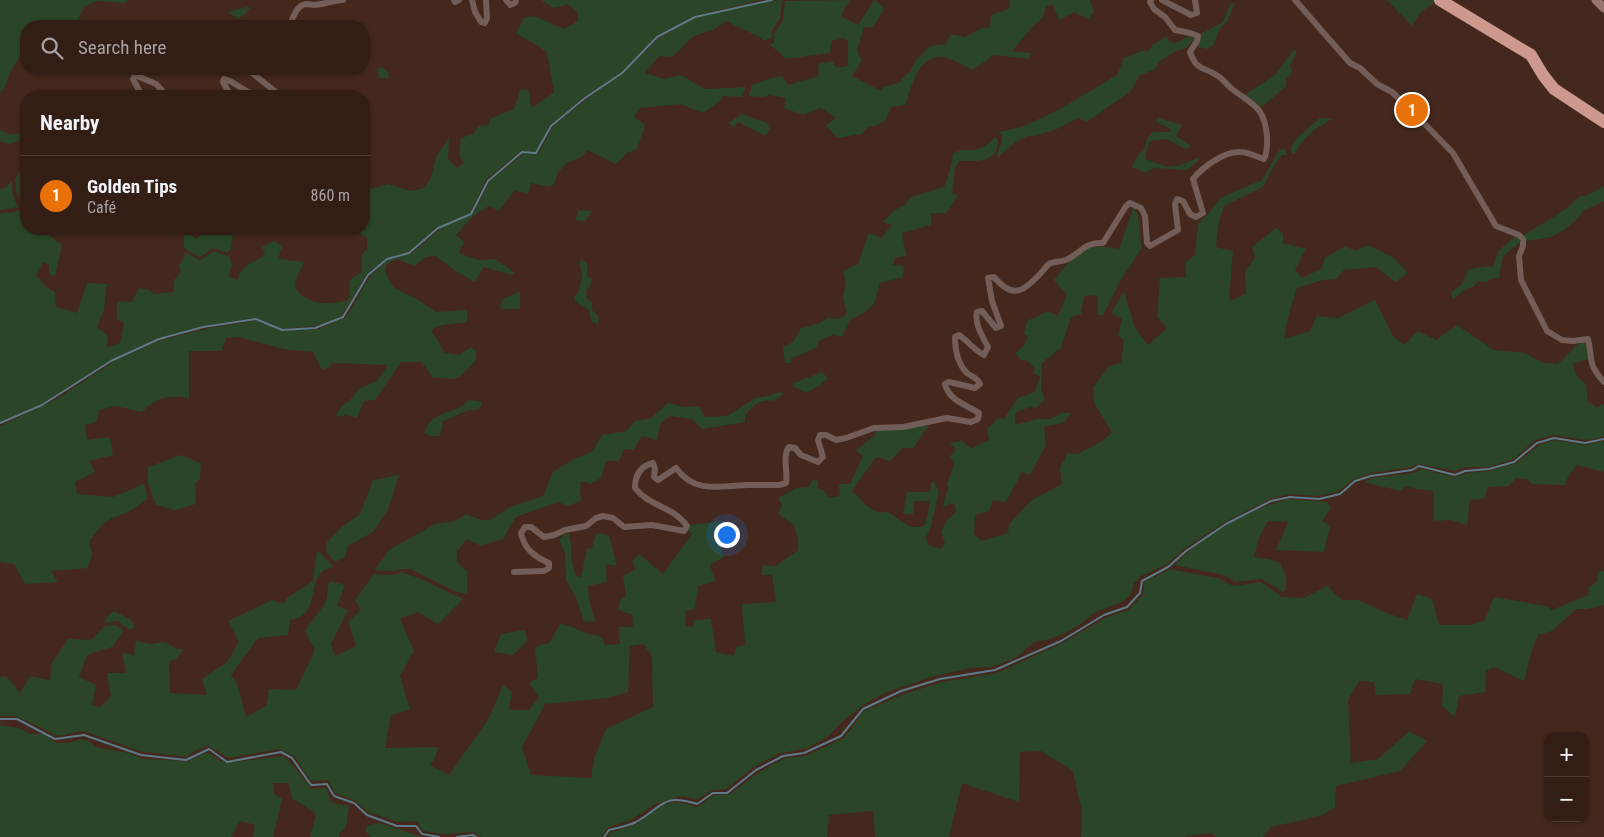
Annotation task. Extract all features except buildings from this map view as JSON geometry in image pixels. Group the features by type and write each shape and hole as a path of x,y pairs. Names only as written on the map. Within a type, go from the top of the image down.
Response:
{"highway":[{"path":"1440,0 1531,55 1554,89 1604,122"}],"main road":[{"path":"1596,0 1604,8"}],"street":[{"path":"293,20 299,7 305,4 313,5 343,0"},
{"path":"454,0 455,2 460,0"},
{"path":"472,0 475,12 481,22 485,23 487,18 486,0"},
{"path":"506,0 510,5 515,3 516,0"},
{"path":"514,572 544,571 549,568 549,563 533,556 522,541 521,532 525,527 531,527 544,537 586,526 596,518 603,516 613,518 624,527 652,525 684,531 687,526 681,518 671,510 641,496 635,488 638,473 646,465 653,463 655,469 654,477 658,480 676,468 684,478 694,484 709,487 779,485 786,483 788,473 786,452 789,446 796,448 801,455 818,462 823,457 818,440 820,436 836,440 874,428 903,426 947,418 971,422 978,419 979,413 962,405 952,397 945,384 948,382 975,388 980,384 977,378 967,372 959,361 955,337 959,335 966,339 977,351 984,355 988,347 975,318 977,312 982,311 996,328 1001,326 992,302 988,278 994,277 1003,288 1010,292 1018,291 1030,284 1049,264 1068,260 1083,247 1096,242 1103,243 1130,202 1141,208 1145,216 1146,243 1150,246 1178,230 1175,204 1177,199 1183,201 1190,214 1196,217 1203,213 1193,179 1202,169 1215,160 1235,153 1242,152 1264,159 1267,151 1267,138 1265,119 1260,111 1218,76 1201,69 1193,61 1190,52 1198,36 1190,32 1175,30 1165,17 1154,9 1150,2 1151,0"},
{"path":"1162,0 1190,15 1197,14 1195,0"},
{"path":"1295,0 1350,63 1360,68 1377,84 1392,92 1453,154 1496,226 1519,235 1523,240 1519,256 1521,280 1547,332 1562,340 1588,339 1590,347 1589,357 1593,368 1604,382"},
{"path":"139,90 133,79 135,75 156,84 162,90"},
{"path":"255,75 273,90"},
{"path":"228,90 223,82 224,79 230,80 245,90"}],"green space":[{"path":"0,0 129,0 124,3 97,1 84,7 78,20 20,20 20,56 10,72 4,89 0,93"},
{"path":"541,0 760,0 694,16 656,36 621,72 584,97 550,125 536,152 521,151 486,180 470,213 437,227 409,252 387,258 366,275 342,316 315,326 282,329 253,318 202,326 158,338 109,361 41,404 0,422 0,213 15,212 20,210 20,235 49,235 62,245 55,276 49,274 49,265 43,262 36,276 55,292 56,307 77,313 87,283 107,284 104,310 97,327 108,336 107,348 120,343 124,323 117,319 117,301 132,302 139,288 149,290 154,294 173,292 174,280 181,272 179,265 183,260 185,252 199,260 214,251 229,255 232,265 228,276 237,280 246,266 265,254 262,247 274,241 283,246 279,259 304,262 295,287 305,298 311,301 326,303 348,300 351,279 362,272 361,256 367,249 367,238 362,235 370,235 370,189 388,184 411,191 424,188 431,178 436,157 449,138 448,159 457,168 464,163 459,155 461,138 473,134 479,126 488,125 490,119 515,108 520,90 529,90 531,107 554,93 547,52 516,33 524,18 534,16 564,29 578,21 577,12 568,4 554,8"},
{"path":"782,0 780,18 772,31 772,38 763,41 761,38 726,21 713,30 694,36 672,57 659,56 645,73 664,79 681,75 705,89 746,87 742,97 723,96 720,101 703,113 680,104 640,108 634,117 645,125 637,149 627,153 616,164 588,150 580,158 568,162 558,172 554,184 550,187 531,183 528,194 515,190 499,211 489,206 471,218 456,235 464,242 459,253 478,260 495,259 515,273 513,275 483,267 475,282 454,270 436,256 426,257 415,266 396,259 386,265 385,272 394,288 417,299 436,312 467,310 467,322 442,325 431,330 445,353 459,355 471,347 476,351 476,360 457,378 432,377 422,362 401,362 375,400 364,401 357,418 346,415 336,417 340,409 353,397 358,389 377,381 388,365 333,363 325,370 321,368 313,352 283,349 239,337 226,338 221,351 189,351 189,398 164,398 153,403 142,412 115,406 99,410 96,422 85,425 87,440 110,437 113,455 89,461 95,472 75,482 77,494 113,497 144,484 148,499 126,513 112,518 103,524 89,541 92,554 88,568 51,571 58,582 25,584 14,564 0,562 0,426 55,400 113,362 161,340 206,329 257,320 282,331 319,329 346,317 371,275 389,259 412,253 441,228 474,212 490,181 524,153 538,154 554,125 624,72 660,37 697,17"},
{"path":"850,0 841,16 858,25 874,0 883,6 883,11 872,28 864,27 857,51 862,61 852,76 881,91 883,87 899,83 910,72 916,60 930,46 946,44 951,34 965,37 979,29 990,27 991,15 1009,9 1010,0 1090,0 1094,11 1089,20 1075,12 1059,20 1053,5 1046,6 1043,18 1035,24 1012,51 1032,53 1028,59 994,55 973,70 948,58 932,58 926,62 916,75 905,105 891,107 884,122 868,127 862,134 838,138 826,126 836,118 821,108 803,115 784,108 786,98 768,95 764,97 749,96 752,85 768,79 782,76 788,85 819,76 818,64 832,61 837,68 848,66 848,41 843,38 832,41 830,53 785,59 769,44 774,43 774,34 783,20 785,1"},
{"path":"1387,0 1434,0 1435,2 1421,12 1412,26"},
{"path":"1235,3 1227,22 1221,27 1213,45 1207,49 1199,47 1197,43 1201,34 1223,22 1230,4"},
{"path":"246,7 250,8 238,19 228,12"},
{"path":"1167,36 1169,42 1175,43 1190,36 1194,38 1186,48 1174,52 1160,61 1155,69 1139,76 1131,91 1087,122 1078,118 1055,130 1028,136 1016,142 997,158 1002,138 1002,135 998,132 1022,127 1060,109 1117,75 1124,58 1141,51 1148,51 1153,45"},
{"path":"1294,49 1297,52 1290,65 1292,73 1286,79 1286,86 1262,107 1244,95 1275,75"},
{"path":"382,67 388,72 389,78 379,78 376,69"},
{"path":"742,114 767,123 770,129 765,136 738,122 734,127 728,123"},
{"path":"1158,118 1182,125 1176,136 1191,146 1185,149 1167,139 1150,141 1146,151 1146,159 1161,165 1177,166 1197,158 1200,159 1187,170 1154,168 1146,173 1132,167 1138,155 1144,150 1148,137 1154,132 1168,132 1172,130 1156,122"},
{"path":"1320,118 1332,119 1314,130 1298,147 1295,153 1292,154 1291,147 1297,138"},
{"path":"0,130 11,135 20,133 20,140 8,144 0,141"},
{"path":"995,137 998,140 997,148 990,157 979,161 959,161 955,168 952,193 958,196 946,213 931,213 931,225 902,233 906,256 895,258 893,265 904,266 903,277 880,283 874,304 865,312 850,320 842,337 833,335 819,341 816,348 792,358 790,363 785,363 783,347 793,342 801,328 820,323 827,318 838,319 847,314 843,297 846,283 843,271 858,264 869,233 881,238 892,225 882,222 895,210 905,205 911,197 944,187 953,154 961,150 973,150 982,147"},
{"path":"1280,149 1285,150 1288,155 1282,155 1263,187 1224,206 1219,221 1216,247 1233,251 1229,301 1246,294 1245,271 1255,258 1252,247 1276,228 1283,234 1283,243 1306,249 1295,270 1302,278 1321,269 1325,258 1345,246 1356,251 1368,245 1394,258 1408,273 1395,282 1376,267 1344,270 1336,279 1323,280 1297,288 1289,313 1284,339 1310,331 1317,316 1338,318 1375,300 1393,336 1404,345 1418,331 1436,340 1457,325 1494,350 1525,353 1543,363 1558,364 1578,344 1583,342 1586,344 1588,359 1573,364 1577,377 1586,384 1588,402 1597,407 1604,404 1604,436 1586,440 1553,435 1535,440 1514,459 1489,467 1465,467 1455,471 1419,464 1373,473 1354,479 1337,492 1317,496 1290,494 1270,499 1225,522 1184,549 1167,564 1141,576 1134,583 1130,595 1124,601 1094,613 1078,626 1063,634 1047,640 1034,642 1017,657 992,667 971,668 934,676 885,693 868,702 844,720 827,737 808,748 778,754 754,767 726,789 713,790 697,799 681,796 655,804 631,820 608,827 601,837 481,837 473,832 444,834 423,831 417,821 398,822 368,812 354,800 335,793 328,780 311,781 294,756 278,749 229,758 208,746 196,750 186,757 140,751 84,731 58,736 16,716 0,716 0,677 6,676 20,693 30,676 50,680 52,663 68,639 91,640 105,626 116,625 124,631 112,647 87,655 79,677 96,685 92,705 101,707 111,696 107,673 126,673 122,652 134,656 136,641 151,644 163,642 183,650 177,658 169,662 170,693 207,695 202,679 227,662 239,642 228,621 272,600 283,604 287,598 313,581 317,550 333,566 324,570 318,577 306,612 290,620 288,635 258,638 231,675 238,686 246,717 266,706 269,689 296,690 315,650 305,631 326,602 329,581 345,585 337,606 348,610 331,644 335,656 356,646 348,622 361,610 355,600 374,574 392,575 402,572 463,599 438,624 418,612 400,619 414,651 400,676 410,710 391,715 385,748 438,747 436,756 430,765 449,775 489,718 503,685 512,692 509,710 529,710 539,697 529,683 538,678 535,647 549,643 561,623 602,637 605,645 620,644 619,627 633,627 632,614 618,609 620,600 626,596 623,576 636,569 632,561 639,554 663,574 692,534 688,531 690,525 723,521 721,547 724,557 710,565 715,581 698,586 695,609 685,611 686,626 693,627 694,620 711,619 716,652 734,656 736,647 745,645 742,604 776,602 772,575 761,575 763,565 776,566 798,550 798,540 794,525 778,514 782,505 778,498 796,488 808,487 813,480 818,481 817,488 824,491 830,498 840,496 839,484 850,484 863,456 856,450 875,435 876,430 929,425 913,448 903,448 890,461 876,457 852,491 868,507 880,513 886,511 910,527 922,527 926,522 930,501 914,501 913,514 903,514 907,492 930,492 931,483 934,481 939,492 931,526 926,537 928,545 941,549 945,544 941,531 947,520 956,512 954,503 943,507 945,496 949,489 947,484 954,464 950,456 956,450 950,443 962,441 972,448 989,440 987,429 997,419 1004,419 1018,398 1035,391 1040,377 1033,373 1035,369 1028,361 1021,360 1015,353 1024,346 1028,336 1024,334 1027,321 1048,311 1058,316 1067,295 1054,280 1068,263 1081,252 1097,247 1119,249 1134,206 1139,221 1142,248 1120,281 1103,315 1097,315 1098,297 1094,295 1084,296 1081,314 1071,317 1061,348 1042,363 1041,389 1045,400 1036,408 1030,407 1015,413 1015,425 1038,419 1050,419 1062,413 1071,413 1063,423 1044,427 1046,445 1030,475 1022,472 1006,502 993,500 989,511 975,515 974,534 982,541 1008,533 1009,524 1032,500 1062,484 1060,468 1068,453 1079,454 1101,442 1112,432 1094,403 1093,387 1109,366 1121,363 1124,341 1118,335 1122,319 1111,313 1124,291 1135,328 1148,345 1167,328 1157,317 1160,278 1186,277 1185,263 1195,255 1198,224 1220,198 1262,180","holes":["643,644 652,656 653,707 606,729 594,759 591,778 531,775 522,747 545,704 607,698 628,692 630,646"]},
{"path":"20,172 20,200 17,193 15,179"},
{"path":"12,180 12,191 19,207 0,210 0,189 6,187"},
{"path":"1604,186 1604,201 1583,211 1564,230 1551,237 1526,241 1524,235 1560,213 1578,197 1588,195"},
{"path":"579,210 592,211 585,221 575,220"},
{"path":"184,235 191,235 196,239 202,235 233,235 231,249 227,253 213,248 199,257 184,248"},
{"path":"1516,236 1520,238 1520,242 1503,256 1499,278 1490,279 1487,282 1478,281 1473,287 1465,289 1453,300 1451,292 1461,285 1469,269 1493,267 1498,251"},
{"path":"582,259 587,264 587,276 592,279 586,291 587,299 592,302 592,310 598,316 599,324 592,322 589,310 577,303 574,297 579,290 581,281 579,264"},
{"path":"520,291 520,309 502,309 500,306 503,299"},
{"path":"822,372 828,378 819,386 806,393 792,386 794,383"},
{"path":"779,392 784,393 774,401 761,402 751,408 745,415 745,422 702,429 692,419 670,416 660,424 657,440 642,436 633,450 624,449 619,461 606,461 601,478 590,484 581,481 581,501 568,506 558,502 516,517 503,539 481,546 467,539 457,551 457,562 467,571 467,594 454,591 410,569 375,570 389,550 435,524 455,521 466,514 481,520 490,520 510,507 543,496 553,472 572,460 592,452 602,435 626,431 635,421 651,418 668,403 684,407 699,406 705,417 727,416 755,398"},
{"path":"469,400 482,402 480,409 466,411 442,422 443,427 439,436 424,434 428,424 433,419 460,407"},
{"path":"1554,440 1586,445 1604,441 1604,472 1577,465 1568,477 1565,485 1532,484 1527,479 1516,478 1509,486 1488,487 1484,499 1470,500 1467,525 1450,520 1434,521 1433,491 1406,486 1400,491 1364,482 1372,478 1414,473 1422,469 1455,477 1468,473 1489,471 1517,463 1539,445"},
{"path":"181,455 201,463 200,479 195,484 196,504 175,510 156,505 148,484 148,467"},
{"path":"399,475 388,510 373,532 348,546 345,557 335,562 326,552 327,542 342,527 360,514 373,480"},
{"path":"1289,499 1327,502 1331,508 1322,521 1330,526 1324,552 1276,550 1288,522 1268,521 1258,540 1254,557 1280,563 1286,576 1286,589 1283,592 1262,579 1235,582 1224,575 1174,565 1198,544 1227,525 1259,509"},
{"path":"569,533 571,558 576,576 581,577 587,549 592,548 596,533 609,535 617,566 606,564 607,582 588,586 589,600 595,621 584,622 577,600 566,580 565,553 559,540 563,535"},
{"path":"1170,569 1221,579 1233,586 1261,582 1282,597 1304,598 1327,586 1342,600 1358,600 1407,620 1417,594 1432,599 1439,625 1469,625 1484,621 1494,597 1546,606 1552,610 1588,595 1589,587 1597,582 1598,572 1604,571 1604,605 1587,609 1576,609 1552,631 1538,635 1524,681 1494,667 1486,671 1485,692 1459,696 1455,717 1442,706 1443,684 1415,679 1410,694 1376,695 1374,682 1359,681 1348,700 1351,763 1378,759 1409,731 1427,741 1400,771 1336,786 1335,808 1320,816 1271,827 1263,837 1216,837 1211,833 1180,837 1081,837 1082,812 1073,771 1041,751 1020,752 1019,802 962,783 949,837 875,837 873,811 829,815 827,837 607,837 610,833 637,824 661,805 679,802 697,807 714,795 730,794 759,772 785,758 806,756 844,738 864,711 904,694 942,682 997,673 1062,643 1105,618 1128,610 1143,595 1144,582"},
{"path":"114,611 131,620 135,627 130,630 118,621 104,623 106,618"},
{"path":"525,630 527,641 513,655 494,652 501,634"},
{"path":"0,725 19,728 31,734 43,734 57,743 70,743 80,739 89,741 95,747 129,753 142,759 188,761 205,753 211,754 227,763 283,756 294,767 310,789 326,788 332,803 349,806 346,827 339,834 339,837 310,837 316,814 292,798 289,783 273,783 274,794 282,799 273,837 253,837 255,825 240,821 231,837 0,837"},
{"path":"380,823 421,837 371,837 365,831 368,825"}],"waterway":[{"path":"0,423 42,405 111,361 159,339 203,327 256,319 282,330 315,328 343,317 368,275 387,259 409,253 438,228 471,214 488,181 522,152 536,153 551,126 585,98 622,73 657,37 695,17 772,0"},
{"path":"604,837 609,830 636,822 663,803 676,800 697,804 713,793 727,793 756,770 783,756 804,753 841,736 863,709 901,691 940,679 995,670 1061,641 1104,615 1127,607 1140,593 1142,581 1168,567 1186,551 1226,524 1271,501 1290,497 1319,499 1340,494 1355,481 1371,476 1412,470 1419,466 1455,475 1465,471 1489,469 1514,462 1537,443 1554,438 1585,443 1604,439"},
{"path":"0,719 17,719 55,739 84,735 141,755 186,760 209,749 227,762 281,752 292,758 311,785 327,784 334,796 354,803 367,815 397,826 416,826 422,834 439,837"},
{"path":"457,837 473,835 476,837"}],"place":[{"name":"Golden Tips","path":"1412,110"}]}
